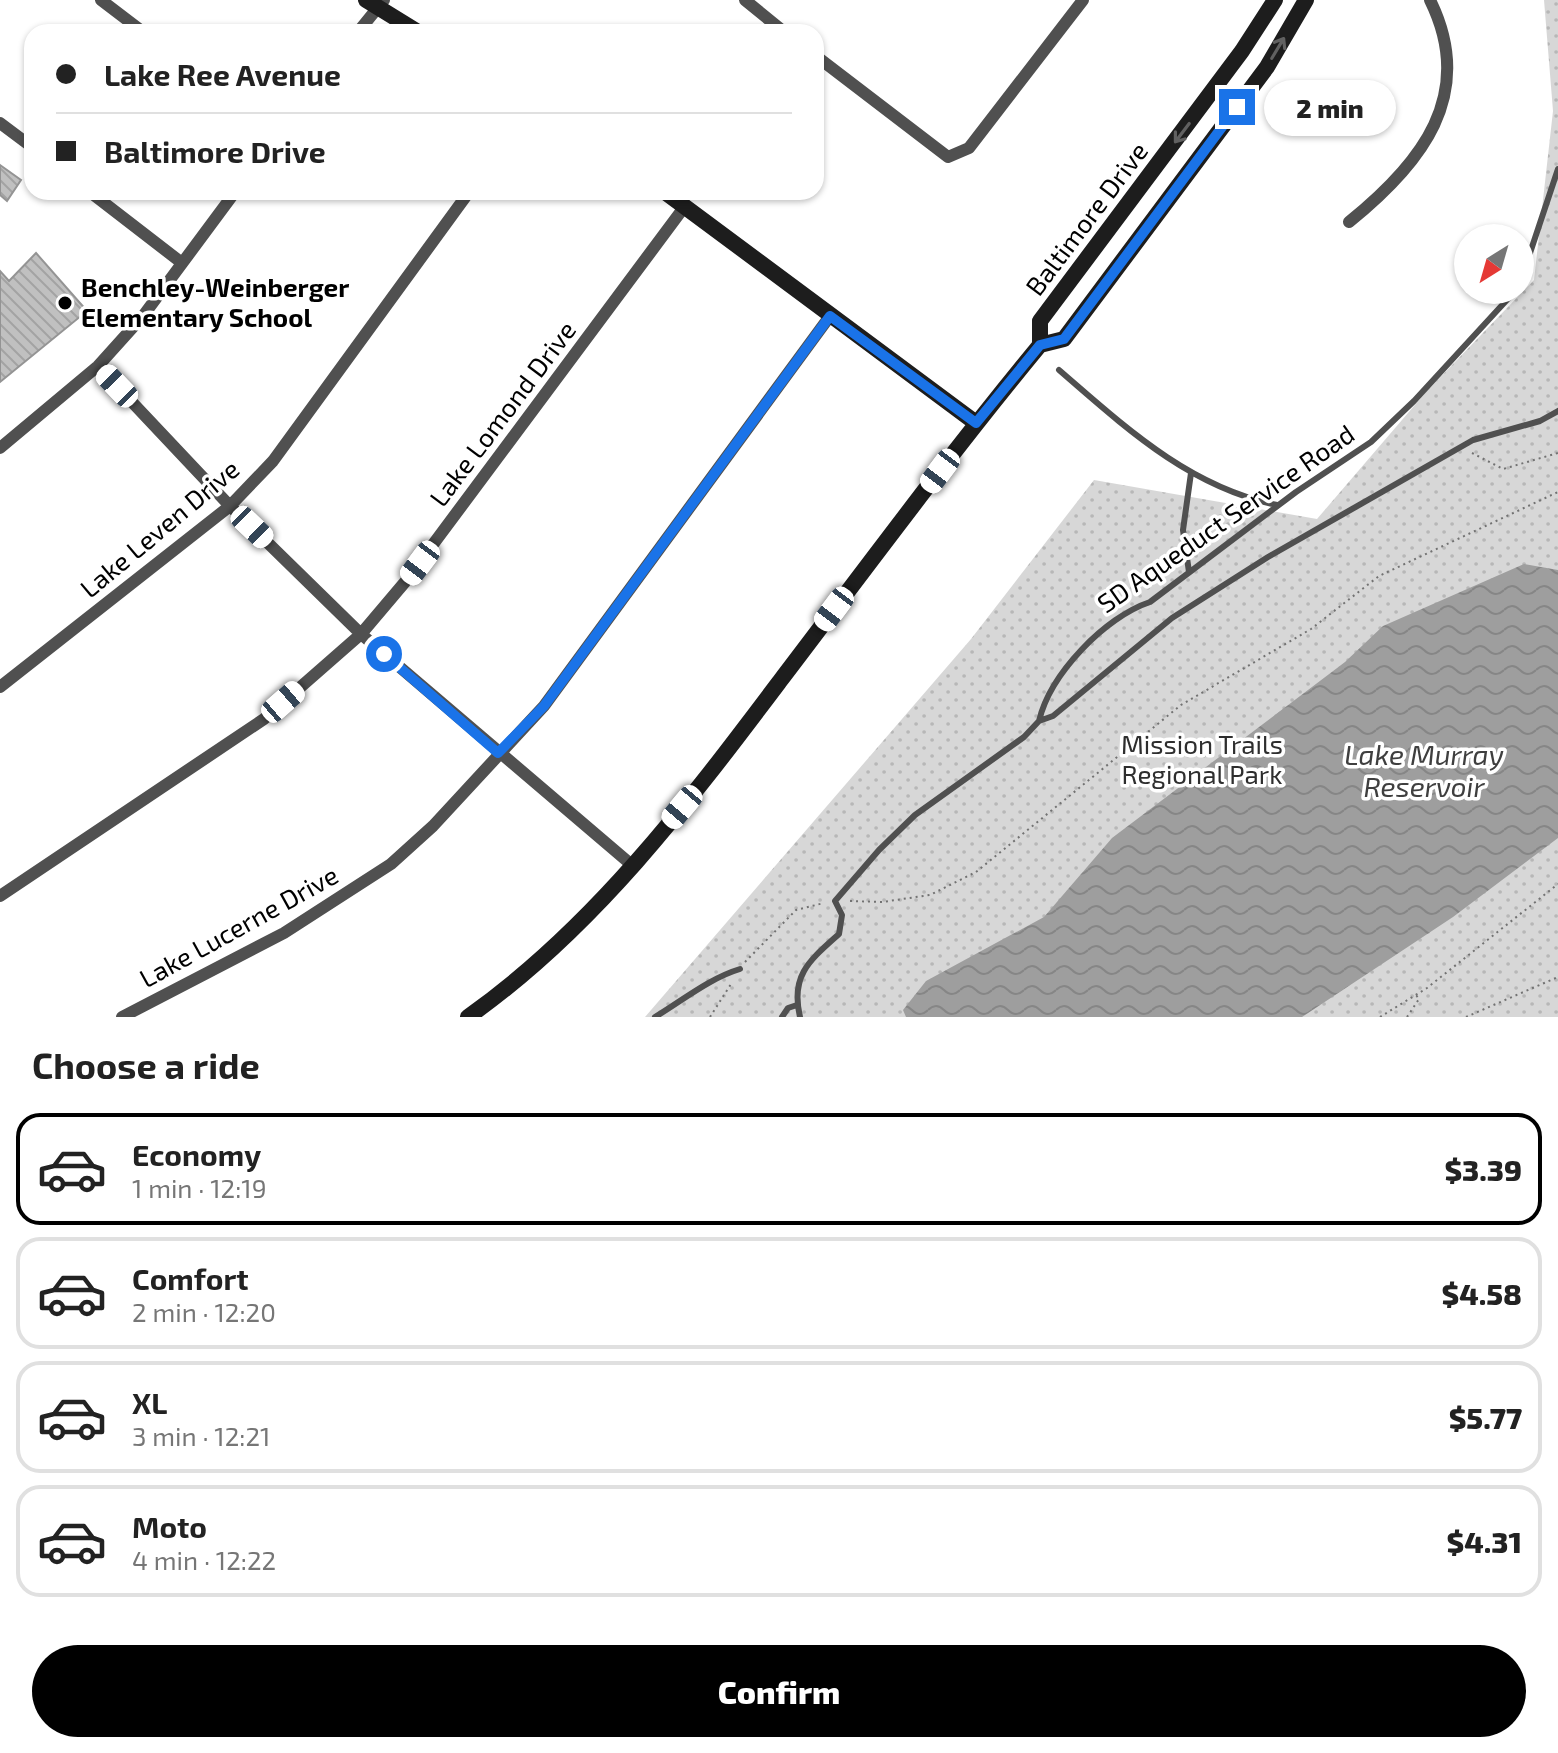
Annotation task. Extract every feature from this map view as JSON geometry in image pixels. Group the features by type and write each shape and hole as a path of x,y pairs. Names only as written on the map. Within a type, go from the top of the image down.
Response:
{"main road":[{"name":"Baltimore Drive","path":"1275,0 1242,51 1040,321 1040,345 1064,339 1267,67 1306,0"},
{"path":"376,3 406,24"},
{"path":"676,200 976,423"},
{"path":"468,1017 580,923 633,866 699,788 976,423 1040,345"}],"street":[{"path":"101,0 132,24"},
{"path":"745,0 774,24"},
{"path":"824,62 902,120 937,152 948,157 969,148 1083,0"},
{"path":"1349,222 1390,188 1440,119 1448,64 1441,23 1430,0"},
{"path":"363,24 376,3"},
{"path":"0,123 24,141"},
{"path":"100,200 182,263"},
{"path":"0,448 98,366 143,316 229,200"},
{"name":"Lake Leven Drive","path":"0,687 230,506 273,461 463,200"},
{"name":"Lake Lomond Drive","path":"0,896 264,719 361,634 405,582 685,206"},
{"name":"Lake Lucerne Drive","path":"122,1017 284,933 391,864 433,826 544,706 830,316"},
{"path":"98,366 230,506 361,634 633,866"}],"lane":[{"path":"1534,250 1558,169"},
{"name":"SD Aqueduct Service Road","path":"1039,721 1043,703 1056,683 1102,630 1124,611 1150,602 1277,505 1371,442 1414,401 1503,304"},
{"path":"1059,370 1121,424 1191,473 1239,497 1277,505"},
{"name":"SD Aqueduct Service Road","path":"835,901 879,850 915,815 1024,737 1039,721 1053,716 1172,618 1268,557 1473,440 1540,421 1558,411"},
{"path":"1189,572 1183,530 1191,473"},
{"path":"800,1017 796,983 813,955 839,934 842,915 835,901"},
{"path":"655,1017 685,1001 710,982 740,969"},
{"path":"782,1017 788,1008 797,1005"}],"path":[{"path":"1460,447 1503,469 1558,453"},
{"path":"710,1017 752,952 796,910 835,901 882,902 930,895 976,872 1181,705 1311,629 1379,576 1558,492"},
{"path":"1380,1017 1416,995 1502,931 1558,884"},
{"path":"1466,1017 1558,977"},
{"path":"1407,1017 1419,999 1416,995"}],"green space":[{"name":"Mission Trails Regional Park","path":"1544,0 1558,0 1558,1017 645,1017 971,639 1094,480 1317,519 1426,392 1511,304 1534,304 1553,111"}],"water":[{"name":"Lake Murray Reservoir","path":"1524,564 1558,570 1558,838 1453,917 1302,1017 906,1017 903,1010 926,981 1044,917 1112,838 1345,662 1383,626"}],"building":[{"path":"0,165 21,180 7,201 0,195"},
{"path":"36,253 87,311 0,382 0,271 9,281"}],"place":[{"name":"Benchley-Weinberger Elementary School","path":"65,303"}],"route":[{"path":"384,654 498,753 544,706 830,316 976,423 1040,345 1064,339 1237,107"}]}
